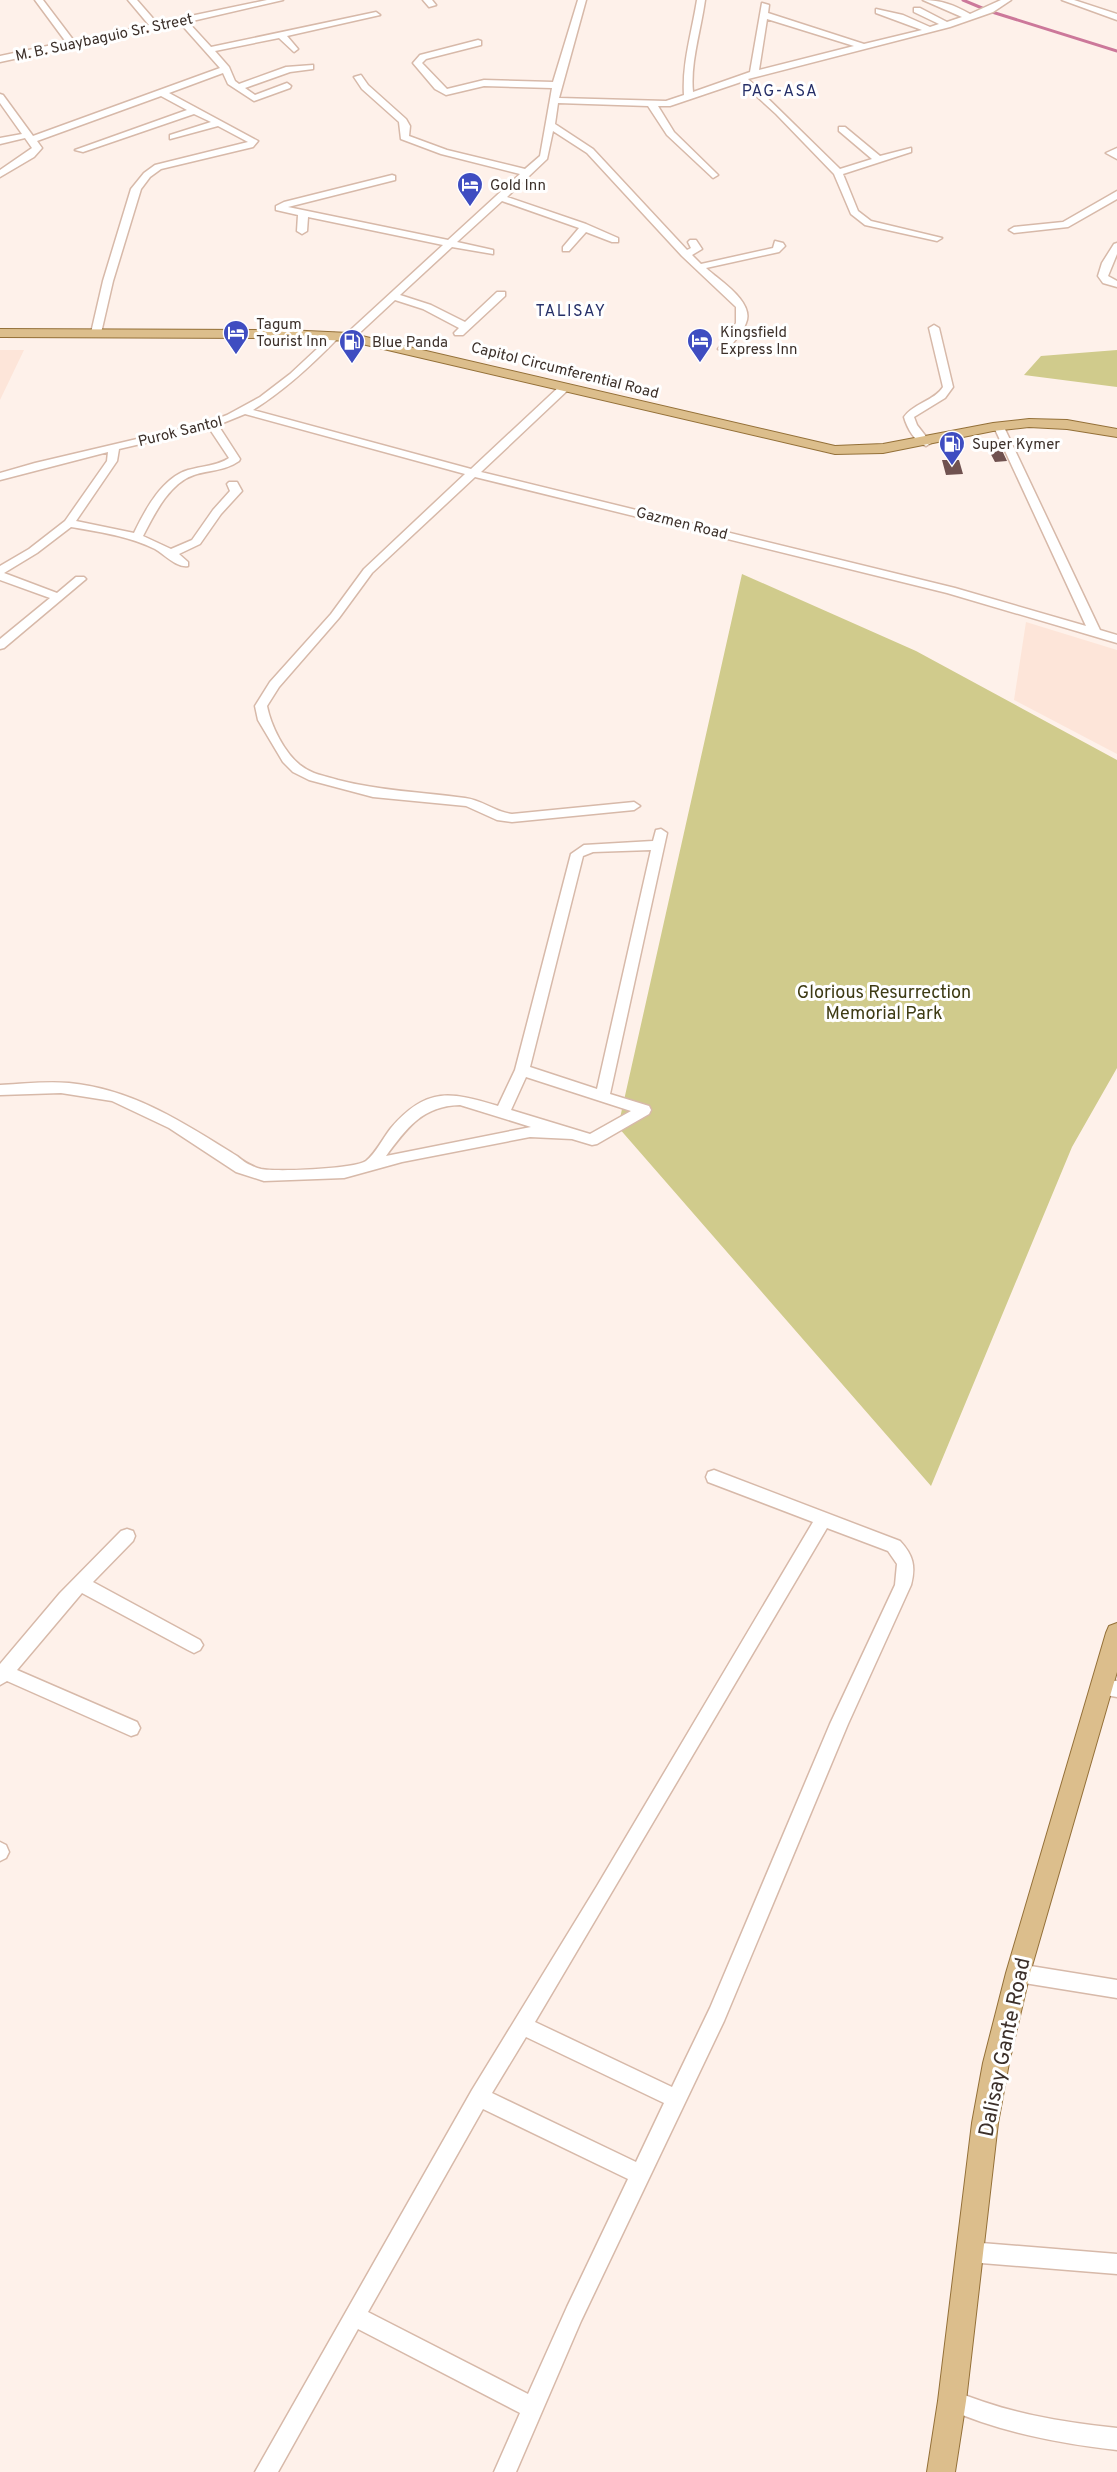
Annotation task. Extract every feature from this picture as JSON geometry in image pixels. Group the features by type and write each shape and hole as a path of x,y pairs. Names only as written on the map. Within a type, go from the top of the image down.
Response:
{"main road":[{"name":"Capitol Circumferential Road","path":"0,333 349,337 835,450 887,450 999,427 1032,423 1051,423 1117,433"},
{"name":"Dalisay Gante Road","path":"940,2472 952,2401 985,2123 996,2063 1018,1973 1109,1688 1117,1633"}],"street":[{"path":"39,0 72,44"},
{"path":"132,0 155,26"},
{"path":"229,0 237,9"},
{"name":"M. B. Suaybaguio Sr. Street","path":"0,59 279,0"},
{"path":"349,337 544,157 553,100 582,0"},
{"path":"689,96 687,74 696,37 701,0"},
{"path":"927,0 951,7 969,17"},
{"path":"553,100 667,104 754,74 930,30 969,17 1007,0"},
{"path":"1066,0 1117,17"},
{"path":"754,74 765,5"},
{"path":"917,10 947,24"},
{"path":"879,11 930,30"},
{"path":"208,50 376,15"},
{"path":"764,15 863,47"},
{"path":"182,20 226,69 231,82 254,98 287,87"},
{"path":"280,34 294,49"},
{"path":"478,43 423,57 417,63 428,72 441,91 446,92 484,83 557,86"},
{"path":"238,87 289,69 309,67"},
{"path":"0,141 30,137 226,69"},
{"path":"358,77 365,87 403,121 404,137 444,152 529,173"},
{"path":"743,79 779,112 838,173 859,218 868,223 937,238"},
{"path":"96,333 108,280 136,189 141,182 158,167 250,145 253,141 162,93"},
{"path":"0,97 37,148 35,152 0,174"},
{"path":"652,104 668,129 713,175"},
{"path":"80,150 196,110"},
{"path":"173,137 218,123"},
{"path":"549,124 590,152 685,254 735,300 744,312 742,323 723,349"},
{"path":"842,129 878,159"},
{"path":"838,173 908,150"},
{"path":"1117,151 1111,153 1117,156"},
{"path":"392,178 287,204 279,208 450,242 488,252 500,241"},
{"path":"1014,230 1065,225 1117,194"},
{"path":"501,198 580,224 584,228 615,240"},
{"path":"1107,202 1116,212"},
{"path":"302,231 303,213"},
{"path":"562,218 557,225 562,230"},
{"path":"566,249 584,228"},
{"path":"685,254 697,249 693,242"},
{"path":"699,267 776,250 780,246 778,243"},
{"path":"1117,246 1107,263 1103,276 1107,281 1117,284"},
{"path":"392,296 427,307 462,330 501,294"},
{"path":"926,442 912,426 909,417 922,405 944,395 948,387 934,328"},
{"name":"Purok Santol","path":"0,477 39,465 212,424 246,411 293,377 334,336"},
{"path":"565,387 368,571 335,616 264,700 261,711 287,759 297,769 354,790 462,801 478,805 502,817 512,818 634,806"},
{"name":"Gazmen Road","path":"246,411 474,472 942,587 1117,639"},
{"path":"138,536 152,511 180,477 235,459 212,424"},
{"path":"999,427 1095,632"},
{"path":"0,571 33,551 69,523 112,461 114,448"},
{"path":"172,553 195,542 236,491 233,484"},
{"path":"69,523 138,536 172,553 184,564"},
{"path":"0,576 58,597"},
{"path":"0,645 80,579"},
{"path":"503,1112 522,1070 577,854 584,849 659,839 603,1095"},
{"path":"368,1168 417,1110 432,1102 446,1099 460,1100 503,1112 592,1140 644,1110 522,1070"},
{"path":"0,1089 68,1088 104,1094 136,1103 165,1116 241,1168 264,1175 344,1173 402,1157 510,1135 530,1132 576,1134"},
{"path":"505,2472 574,2314 717,2014 839,1724 903,1585 907,1570 905,1558 894,1546 714,1477"},
{"path":"266,2472 479,2097 824,1518"},
{"path":"127,1536 66,1598 2,1675 131,1728"},
{"path":"82,1584 194,1645"},
{"path":"1018,1973 1117,1989"},
{"path":"523,2026 678,2099"},
{"path":"479,2097 640,2174"},
{"path":"969,2252 1117,2264"},
{"path":"354,2316 533,2408"},
{"path":"952,2401 983,2415 1034,2429 1117,2439"}],"shaded area":[{"path":"0,350 24,350 0,400"},
{"path":"1026,622 1117,650 1117,754 1014,700"}],"green space":[{"path":"1117,350 1117,387 1024,375 1041,356"},
{"name":"Glorious Resurrection Memorial Park","path":"742,574 916,651 1117,760 1117,1068 1072,1147 931,1486 618,1127"}],"building":[{"path":"1000,446 1007,461 995,462 987,447"},
{"name":"Super Kymer","path":"942,460 959,460 963,474 946,475"}],"waterway":[{"path":"963,0 982,8"},
{"path":"992,12 1117,51"}],"place":[{"name":"Gold Inn","path":"470,208"},
{"name":"Tagum Tourist Inn","path":"236,356"},
{"name":"Kingsfield Express Inn","path":"700,364"},
{"name":"Blue Panda","path":"352,365"},
{"name":"Super Kymer","path":"952,467"}],"district":[{"name":"PAG-ASA","path":"780,90"},
{"name":"TALISAY","path":"571,310"}]}
